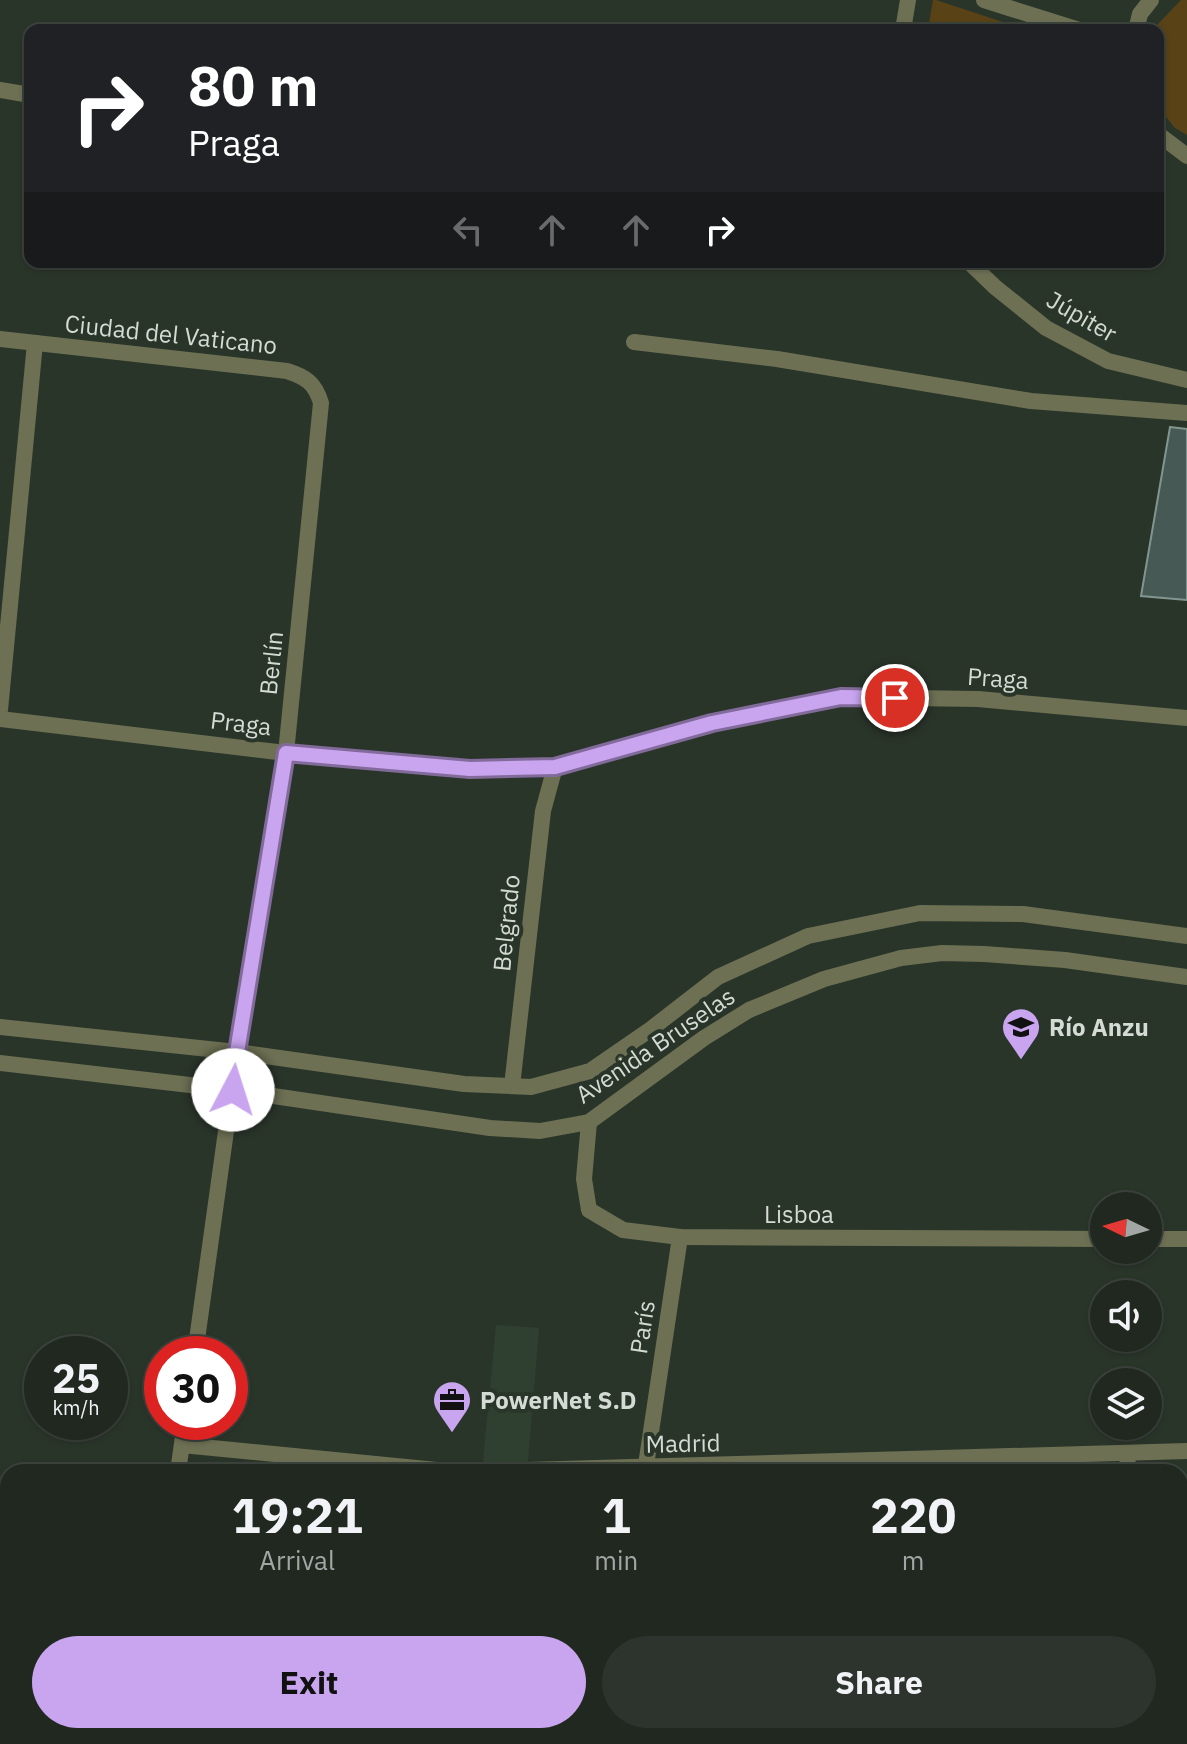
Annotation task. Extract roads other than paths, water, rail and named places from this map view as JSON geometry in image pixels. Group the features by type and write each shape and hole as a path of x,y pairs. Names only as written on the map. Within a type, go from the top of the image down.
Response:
{"street":[{"path":"904,24 908,0"},
{"path":"984,0 1060,24"},
{"path":"1138,24 1140,14 1151,0"},
{"path":"0,90 24,94"},
{"path":"1164,139 1187,156"},
{"name":"Júpiter","path":"975,268 1046,328 1108,361 1187,380"},
{"name":"Ciudad del Vaticano","path":"0,339 287,371 305,377 317,387 321,403"},
{"path":"634,342 777,359 1031,401 1187,413"},
{"path":"0,710 35,343"},
{"name":"Berlín","path":"198,1336 237,1052 286,753 321,403"},
{"name":"Praga","path":"0,719 286,753 470,769 555,767 712,723 841,697 978,699 1187,718"},
{"name":"Belgrado","path":"512,1086 543,811 555,767"},
{"name":"Avenida Bruselas","path":"0,1027 237,1052 464,1084 531,1087 590,1071 718,977 808,936 838,929 920,913 1023,914 1187,936"},
{"name":"Avenida Bruselas","path":"0,1063 233,1090 490,1128 540,1131 589,1122 704,1038 749,1010 824,979 901,958 942,953 984,954 1065,960 1187,977"},
{"name":"Lisboa","path":"589,1122 584,1179 589,1210 623,1230 680,1237 1090,1239"},
{"name":"París","path":"647,1464 680,1237"},
{"path":"1162,1239 1187,1239"},
{"path":"179,1464 183,1440"},
{"name":"Madrid","path":"182,1445 376,1464"},
{"name":"Madrid","path":"816,1464 1187,1451"},
{"path":"1127,1464 1128,1453"}],"place":[{"name":"Río Anzu","path":"1021,1061"},
{"name":"PowerNet S.D","path":"452,1434"}]}
